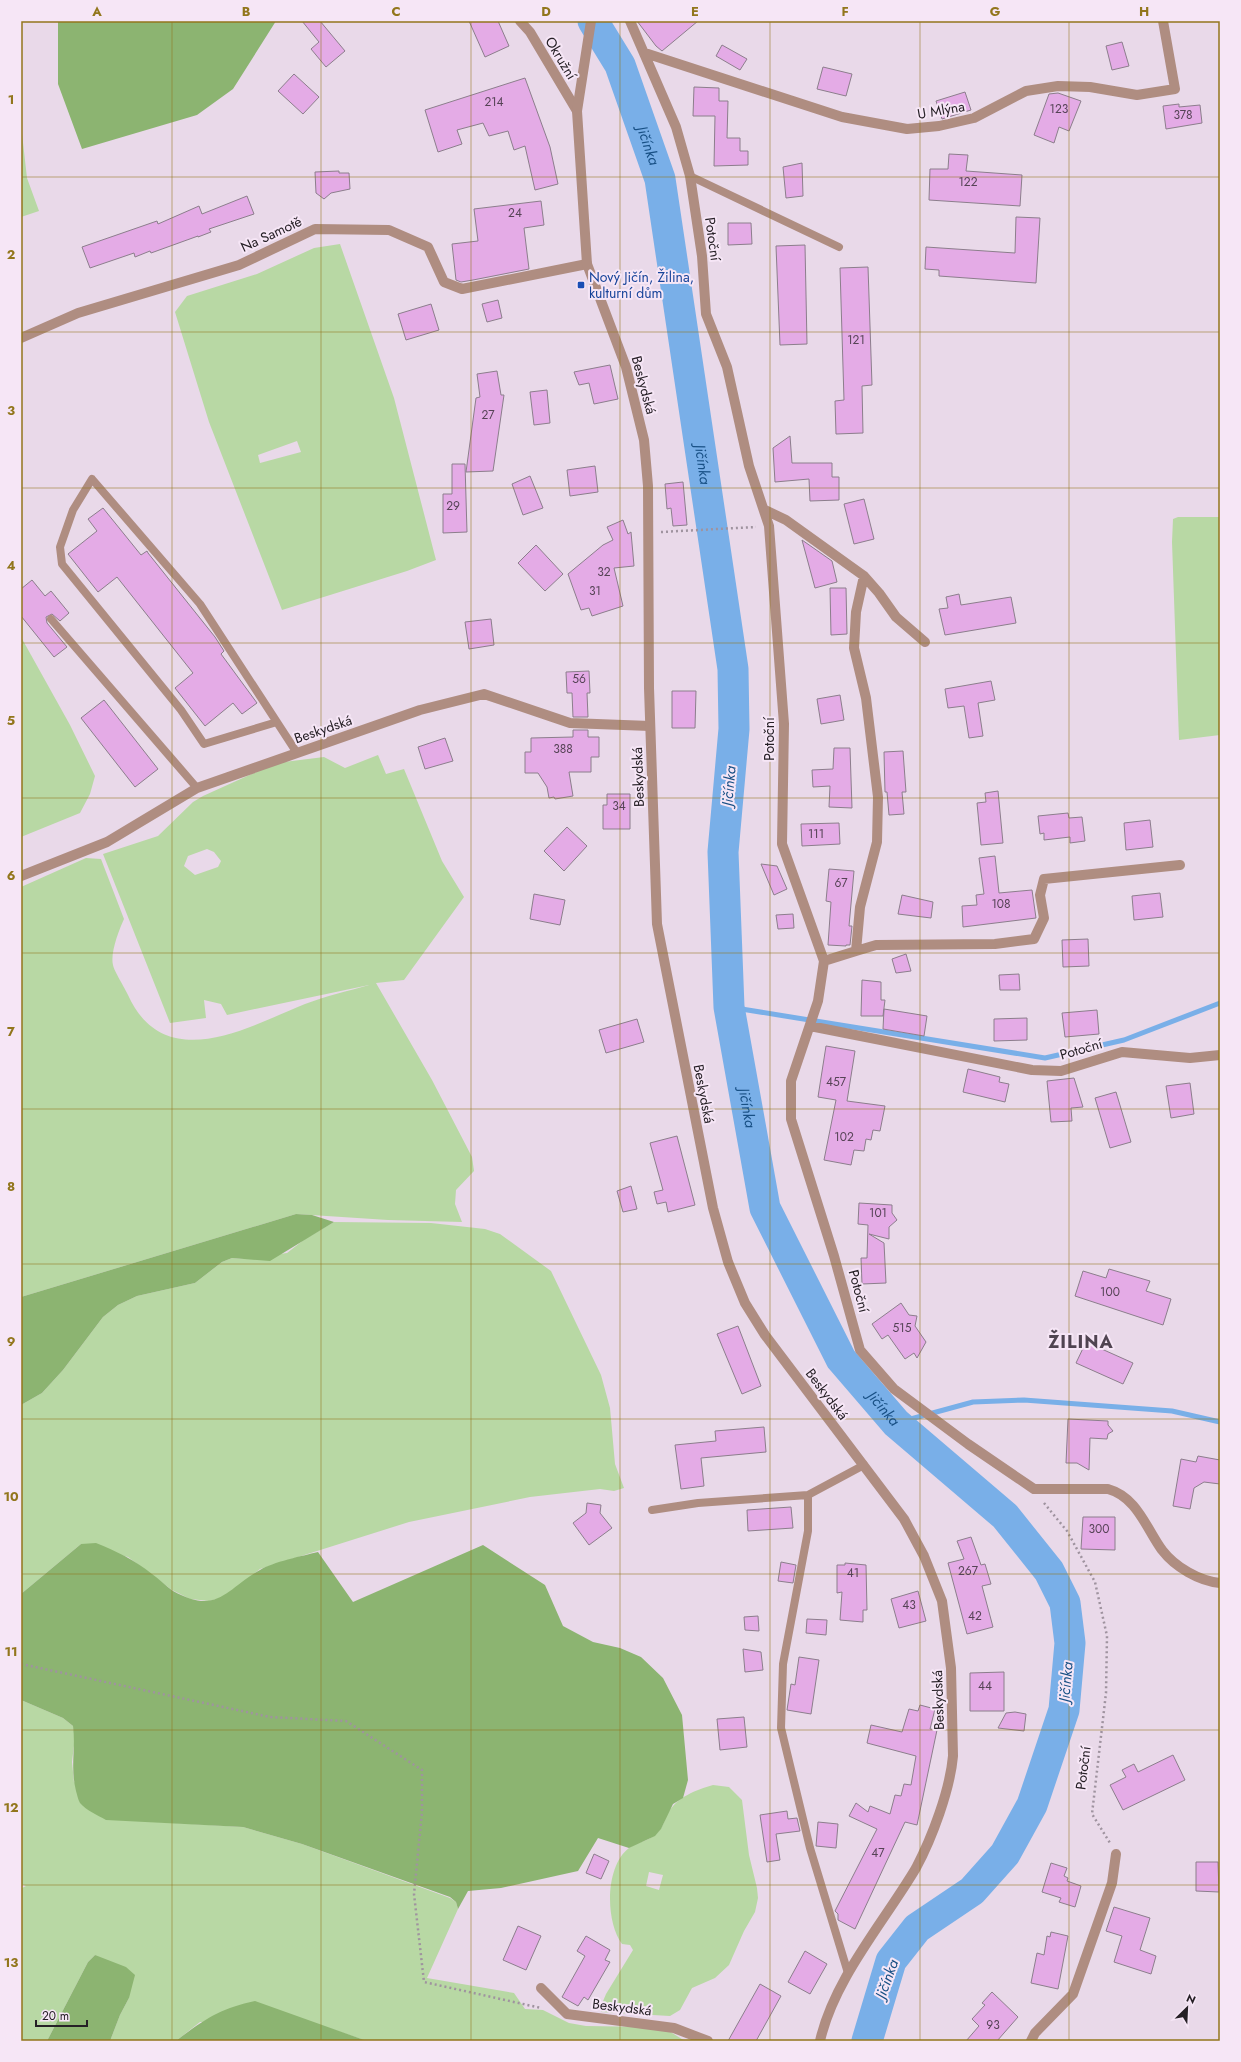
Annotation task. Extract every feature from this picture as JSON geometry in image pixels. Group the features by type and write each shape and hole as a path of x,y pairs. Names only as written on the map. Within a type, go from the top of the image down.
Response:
{"street":[{"name":"Okružní","path":"520,21 530,32 577,111"},
{"name":"Beskydská","path":"591,21 584,57 577,111 587,264 626,367 644,440 648,486 650,726 657,924 710,1193 728,1262 745,1303 765,1336 904,1519 924,1556 942,1601 951,1668 954,1756 952,1768 925,1851 901,1893 848,1973 823,2027 820,2041"},
{"name":"Potoční","path":"630,21 676,127 690,176 702,256 706,314 727,367 748,466 765,510 769,526 784,724 782,844 824,962 818,1001 791,1081 791,1119 834,1256 860,1350 894,1389 968,1444 1034,1489"},
{"name":"U Mlýna","path":"645,53 842,117 907,129 939,126 974,118 1026,90 1058,86 1090,87 1137,95 1175,89 1163,21"},
{"name":"Na Samotě","path":"21,338 78,313 239,265 315,229 389,230 428,248 444,282 462,290 587,264"},
{"path":"765,510 786,520 864,576 879,593 896,617 925,642"},
{"path":"856,951 860,907 877,842 878,797 866,698 854,648 856,612 864,576"},
{"name":"Beskydská","path":"21,876 107,842 196,788 420,710 484,694 570,723 650,726"},
{"path":"824,962 876,945 995,944 1034,939 1044,918 1040,895 1044,879 1180,865"},
{"name":"Potoční","path":"810,1026 1032,1070 1061,1071 1122,1052 1190,1058 1220,1055"},
{"path":"1034,1489 1108,1490 1117,1492 1126,1497 1133,1505 1163,1551 1175,1563 1196,1576 1220,1583"},
{"path":"1031,2041 1036,2033 1073,1994 1112,1883 1116,1854"},
{"name":"Beskydská","path":"541,1988 567,2014 674,2028 708,2041"}],"lane":[{"path":"690,176 839,247"},
{"path":"277,722 204,744 181,710 62,564 60,547 73,510 92,479 200,604 277,722 297,753"},
{"path":"51,619 196,788"},
{"path":"652,1510 698,1503 808,1495 864,1465"},
{"path":"808,1495 808,1531 783,1664 781,1728 810,1848 848,1973"}],"path":[{"path":"649,532 696,531 769,526"},
{"name":"Potoční","path":"1034,1489 1067,1532 1095,1582 1107,1636 1106,1693 1092,1814 1116,1854"},
{"path":"21,1664 270,1717 346,1721 422,1770 422,1812 414,1894 424,1982 544,2009"}],"green space":[{"path":"58,21 276,21 233,89 197,115 82,149 58,84"},
{"path":"21,125 27,178 39,211 21,217"},
{"path":"340,244 394,398 436,560 407,571 282,610 209,422 175,312 187,296 257,274 314,248","holes":["297,441 301,452 260,463 258,455"]},
{"path":"1178,517 1220,517 1220,735 1179,740 1172,542 1173,519"},
{"path":"21,637 70,725 95,776 90,794 80,813 21,837"},
{"path":"378,755 386,774 404,769 442,861 464,897 404,980 376,983 432,1080 472,1157 474,1171 456,1190 455,1204 462,1222 388,1220 296,1214 21,1297 21,887 86,858 101,859 124,919 114,948 112,960 114,968 128,995 144,1020 163,1034 185,1040 209,1038 234,1033 313,1001 369,985 227,1015 221,1004 204,1000 206,1018 170,1023 103,854 158,836 193,802 276,763 324,757 345,768","holes":["207,849 214,852 221,861 218,867 195,875 184,866 188,856"]},
{"path":"296,1214 312,1215 334,1222 270,1261 232,1258 222,1262 195,1283 137,1296 118,1305 103,1317 63,1370 42,1393 21,1405 21,1297"},
{"path":"334,1222 431,1223 485,1229 500,1234 551,1271 601,1375 610,1408 615,1464 624,1488 614,1491 600,1489 530,1497 409,1522 260,1569 231,1592 221,1598 209,1601 190,1599 172,1590 128,1557 81,1544 21,1594 21,1405 42,1393 63,1370 103,1317 118,1305 137,1296 195,1283 222,1262 232,1258 246,1259 287,1253 305,1239"},
{"path":"96,1543 139,1564 173,1591 188,1598 201,1601 221,1597 248,1577 272,1564 318,1552 353,1602 483,1545 545,1585 563,1626 593,1642 620,1648 641,1657 663,1678 682,1715 688,1780 683,1798 673,1804 661,1829 655,1836 629,1848 598,1838 578,1871 501,1888 468,1891 458,1909 456,1902 450,1897 302,1844 243,1827 106,1820 85,1808 80,1803 73,1774 73,1726 63,1718 21,1700 21,1594 81,1544"},
{"path":"21,1700 63,1718 73,1726 75,1737 72,1762 74,1782 158,1822 243,1827 302,1844 450,1898 456,1902 458,1909 427,1978 514,1993 525,2009 543,2010 569,2023 586,2026 651,2027 669,2031 685,2041 367,2041 305,2020 200,2022 176,2041 110,2041 120,2015 129,1998 95,1955 88,1962 47,2041 21,2041 21,1886 22,1888 26,1886 21,1884"},
{"path":"713,1785 729,1787 742,1800 749,1855 758,1898 755,1912 744,1931 729,1965 715,1978 692,1988 680,2010 670,2016 601,2012 601,2006 606,1994 633,1950 630,1945 622,1944 616,1934 613,1922 610,1908 610,1894 615,1867 621,1856 629,1848 650,1838 658,1832 662,1827 668,1813 676,1803 694,1792","holes":["649,1872 663,1875 659,1890 646,1886"]},
{"path":"95,1955 126,1967 135,1975 129,1998 120,2015 110,2041 47,2041 88,1962"},
{"path":"255,2001 367,2041 176,2041 204,2021 222,2011"}],"building":[{"path":"302,21 320,21 345,51 326,67 311,49 319,42"},
{"path":"469,21 498,21 509,46 485,57"},
{"path":"637,21 698,21 662,51 656,46"},
{"path":"1122,42 1129,66 1112,70 1106,46"},
{"path":"722,45 747,59 740,70 716,56"},
{"path":"823,67 852,74 846,96 817,89"},
{"path":"294,74 319,97 303,114 278,91"},
{"path":"525,78 550,147 558,184 535,190 525,146 514,150 508,131 489,136 483,123 457,130 462,144 438,152 425,110"},
{"path":"694,87 719,88 719,101 728,101 727,138 740,138 740,151 748,151 748,165 714,166 715,116 693,116"},
{"path":"965,92 971,110 942,119 936,101"},
{"path":"1058,93 1081,101 1069,131 1059,127 1054,143 1034,135 1049,94"},
{"path":"1179,104 1179,107 1200,105 1202,123 1166,129 1163,106"},
{"path":"949,154 968,155 966,171 1022,175 1020,206 929,200 930,169 948,169"},
{"path":"802,163 803,196 786,198 783,167"},
{"path":"339,171 339,173 349,173 350,189 331,193 324,199 316,193 315,172"},
{"path":"247,196 254,214 209,229 211,232 151,253 150,251 135,257 134,253 90,268 82,247 157,221 158,224 199,206 202,214"},
{"path":"541,201 544,225 524,228 529,269 461,282 456,280 452,244 478,241 474,209"},
{"path":"1016,217 1040,218 1036,283 939,276 939,270 925,269 926,247 1015,253"},
{"path":"728,223 751,223 752,244 728,245"},
{"path":"805,245 807,344 780,345 776,246"},
{"path":"868,267 872,385 862,386 863,433 836,434 835,401 844,400 840,268"},
{"path":"498,300 502,318 487,322 482,304"},
{"path":"431,304 439,330 406,340 398,314"},
{"path":"610,365 618,399 594,404 589,383 579,385 574,372"},
{"path":"497,371 501,395 504,395 493,471 466,472 476,398 480,397 477,374"},
{"path":"547,390 550,423 534,425 530,392"},
{"path":"790,436 792,463 832,463 832,477 839,477 839,500 810,501 809,479 775,482 773,448"},
{"path":"452,464 465,464 467,532 443,533 443,494 452,494"},
{"path":"595,466 598,492 570,496 567,470"},
{"path":"530,476 543,508 523,515 512,484"},
{"path":"683,482 687,525 673,526 671,508 667,509 665,484"},
{"path":"864,499 874,539 854,544 844,504"},
{"path":"103,508 141,555 147,551 215,637 224,651 221,654 257,703 242,714 233,703 205,726 175,688 193,673 117,577 98,592 68,554 97,531 88,519"},
{"path":"623,520 628,534 631,532 634,566 614,568 623,606 592,616 589,608 581,610 568,574 603,545 613,540 607,527"},
{"path":"802,540 832,561 837,582 815,588"},
{"path":"536,545 563,574 545,591 518,563"},
{"path":"32,580 45,596 51,591 69,613 60,621 52,614 46,617 47,623 67,647 54,657 21,616 21,589"},
{"path":"830,588 846,588 847,634 831,635"},
{"path":"959,594 961,605 1011,597 1016,623 945,635 939,609 948,608 946,597"},
{"path":"491,619 494,645 469,649 465,622"},
{"path":"589,671 590,693 587,693 588,717 573,717 572,693 567,693 566,672"},
{"path":"991,681 995,700 978,703 983,736 969,738 964,706 948,708 945,689"},
{"path":"672,691 696,691 695,728 672,728"},
{"path":"840,695 844,720 821,724 817,699"},
{"path":"104,700 158,769 135,787 81,718"},
{"path":"573,730 588,730 588,737 599,737 599,757 591,757 591,772 569,772 573,796 555,799 554,797 549,798 547,787 538,773 525,773 525,752 531,752 531,738 573,737"},
{"path":"445,738 453,761 425,769 418,747"},
{"path":"834,748 850,748 852,808 829,807 830,786 813,787 812,770 833,769"},
{"path":"903,751 906,792 902,792 904,814 889,815 887,792 885,792 884,752"},
{"path":"998,791 1003,843 981,845 977,803 986,802 985,793"},
{"path":"607,794 630,794 630,829 603,829 603,805 607,805"},
{"path":"1068,813 1069,818 1082,817 1085,841 1070,843 1070,837 1044,840 1044,833 1040,834 1038,816"},
{"path":"1150,820 1153,847 1126,850 1124,823"},
{"path":"839,823 840,844 802,846 801,824"},
{"path":"567,827 587,846 564,871 544,851"},
{"path":"995,856 999,893 1032,890 1036,918 963,927 962,906 977,905 976,895 984,894 979,858"},
{"path":"761,864 777,866 787,889 774,895"},
{"path":"829,869 854,871 849,926 852,926 850,945 846,946 828,945 831,902 826,901"},
{"path":"1160,893 1163,917 1134,920 1132,896"},
{"path":"534,894 565,900 560,925 530,919"},
{"path":"902,895 933,902 931,918 898,914"},
{"path":"793,914 794,928 778,929 776,915"},
{"path":"1088,939 1089,966 1063,967 1062,940"},
{"path":"906,954 911,971 896,973 892,959"},
{"path":"1019,974 1020,990 1000,990 999,975"},
{"path":"862,980 881,982 881,1000 885,1000 883,1016 861,1016"},
{"path":"884,1009 927,1016 924,1036 883,1029"},
{"path":"1097,1010 1099,1034 1065,1037 1062,1013"},
{"path":"1027,1018 1027,1040 994,1041 994,1019"},
{"path":"637,1019 644,1042 606,1053 599,1030"},
{"path":"826,1046 855,1051 847,1101 885,1106 880,1131 873,1130 871,1140 866,1139 864,1151 854,1150 851,1165 824,1160 836,1100 818,1097"},
{"path":"968,1069 1000,1077 999,1082 1009,1084 1005,1102 963,1092"},
{"path":"1074,1078 1083,1107 1071,1108 1072,1121 1051,1122 1047,1081"},
{"path":"1190,1083 1194,1114 1171,1118 1166,1086"},
{"path":"1116,1092 1131,1142 1110,1148 1095,1098"},
{"path":"677,1136 695,1205 668,1212 666,1202 657,1204 654,1192 663,1190 650,1143"},
{"path":"631,1186 637,1209 623,1212 617,1191"},
{"path":"859,1203 892,1205 892,1213 897,1220 889,1227 889,1239 869,1234 884,1243 886,1283 862,1284 861,1258 867,1258 868,1225 858,1224"},
{"path":"1109,1269 1150,1281 1146,1291 1171,1299 1163,1325 1075,1296 1083,1271 1106,1278"},
{"path":"901,1303 909,1315 917,1316 915,1326 926,1342 917,1358 914,1353 905,1359 888,1335 882,1339 872,1324"},
{"path":"738,1326 761,1386 742,1394 717,1334"},
{"path":"1086,1342 1133,1363 1123,1384 1076,1363"},
{"path":"1068,1419 1108,1421 1108,1425 1113,1431 1108,1434 1107,1439 1090,1438 1089,1470 1077,1463 1066,1463"},
{"path":"764,1427 766,1452 701,1458 704,1486 681,1489 675,1445 716,1441 715,1431"},
{"path":"1198,1456 1220,1460 1220,1484 1204,1482 1194,1488 1190,1509 1173,1506 1181,1459 1196,1462"},
{"path":"587,1503 601,1505 600,1513 612,1528 589,1545 573,1523 586,1513"},
{"path":"791,1507 793,1528 748,1531 747,1510"},
{"path":"1083,1517 1115,1517 1115,1550 1081,1549"},
{"path":"971,1537 981,1565 985,1564 991,1584 982,1586 993,1627 967,1634 948,1563 964,1559 957,1541"},
{"path":"781,1562 796,1565 793,1583 778,1581"},
{"path":"845,1563 866,1565 867,1610 863,1610 863,1622 840,1620 842,1592 837,1593 837,1565 845,1565"},
{"path":"918,1591 926,1621 899,1628 891,1599"},
{"path":"758,1616 759,1631 745,1630 744,1617"},
{"path":"807,1619 827,1620 826,1635 806,1633"},
{"path":"743,1649 761,1652 763,1670 745,1672"},
{"path":"799,1657 819,1660 811,1714 787,1710 791,1684 795,1685"},
{"path":"1004,1672 1004,1711 970,1711 970,1673"},
{"path":"920,1705 935,1709 930,1729 937,1730 917,1825 905,1822 855,1929 838,1920 838,1914 835,1911 877,1829 849,1816 856,1803 868,1812 870,1806 890,1814 895,1795 901,1796 904,1784 911,1785 916,1756 867,1743 871,1725 902,1732 909,1709 918,1711"},
{"path":"1015,1712 1026,1714 1024,1731 998,1728 1006,1713"},
{"path":"744,1717 747,1747 720,1750 717,1719"},
{"path":"1173,1755 1185,1780 1123,1810 1110,1785 1126,1777 1122,1770 1134,1764 1138,1772"},
{"path":"787,1811 788,1819 797,1818 800,1831 776,1834 780,1860 767,1862 760,1815"},
{"path":"818,1822 838,1824 836,1848 816,1846"},
{"path":"594,1854 609,1861 601,1879 586,1873"},
{"path":"1196,1862 1218,1862 1219,1892 1196,1891"},
{"path":"1051,1863 1067,1868 1064,1876 1068,1878 1067,1881 1081,1886 1075,1907 1059,1902 1061,1898 1042,1892"},
{"path":"1114,1907 1150,1918 1140,1950 1156,1956 1151,1974 1114,1962 1122,1936 1106,1931"},
{"path":"518,1926 541,1936 526,1970 503,1960"},
{"path":"1051,1932 1068,1936 1058,1989 1031,1983 1037,1953 1044,1955 1047,1936 1050,1937"},
{"path":"586,1936 610,1950 605,1960 610,1962 588,2000 584,1997 578,2006 562,1997 585,1956 577,1951"},
{"path":"805,1951 827,1964 810,1994 788,1982"},
{"path":"760,1984 781,1996 756,2041 728,2041"},
{"path":"992,1992 1018,2017 997,2041 966,2041 979,2026 972,2019 985,2005 982,2003"}],"waterway":[{"name":"Jičínka","path":"593,21 620,65 660,179 733,669 734,729 723,852 729,1007 765,1208 841,1359 896,1423 1005,1516 1049,1571 1065,1603 1070,1643 1064,1710 1032,1805 1005,1854 972,1891 917,1928 891,1961 867,2041"},
{"path":"729,1007 1045,1058 1124,1040 1220,1003"},
{"path":"896,1423 973,1402 1024,1400 1172,1411 1220,1422"}],"place":[{"name":"Nový Jičín, Žilina, kulturní dům","path":"581,285"}],"district":[{"name":"ŽILINA","path":"1081,1342"}]}
